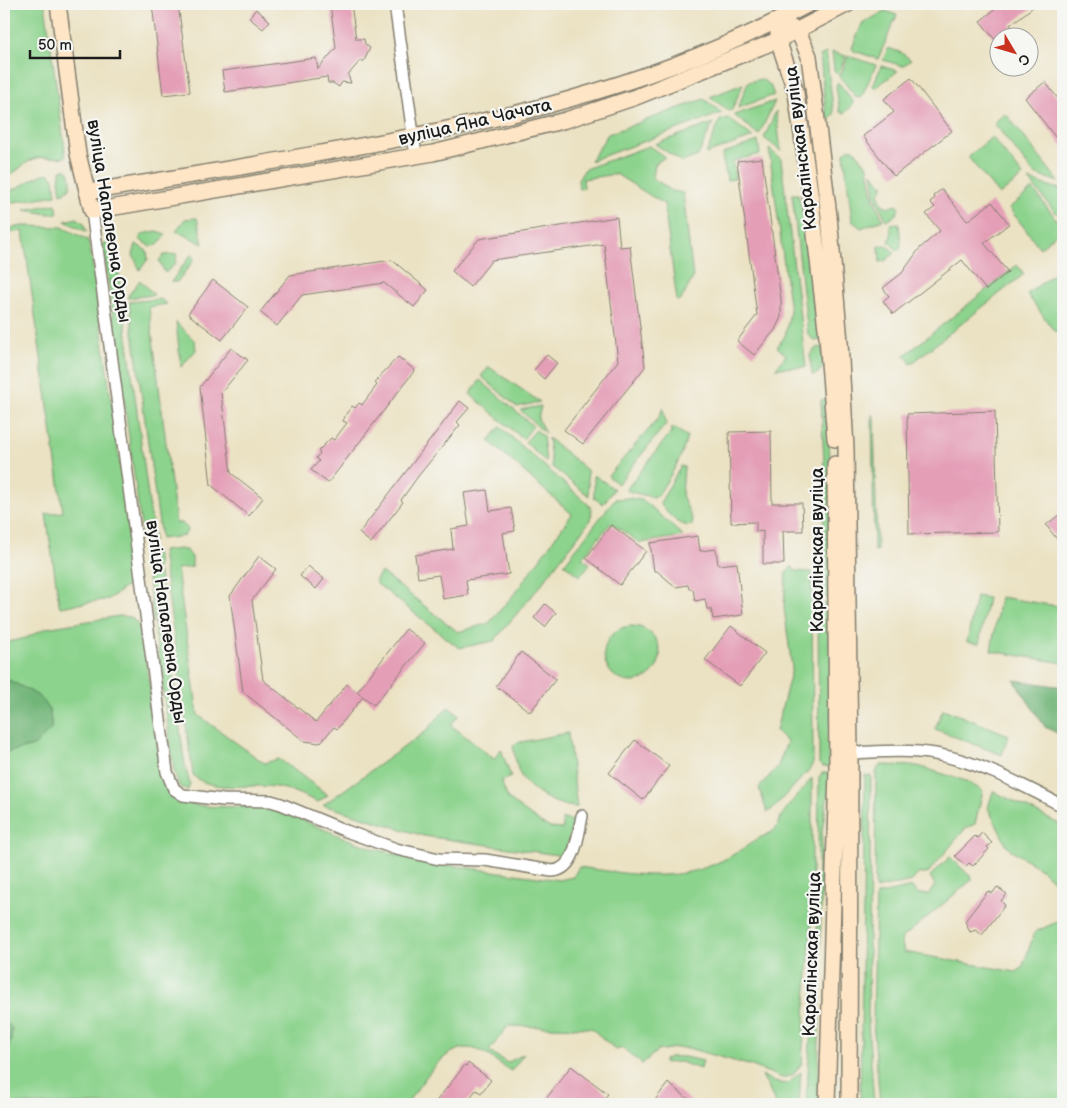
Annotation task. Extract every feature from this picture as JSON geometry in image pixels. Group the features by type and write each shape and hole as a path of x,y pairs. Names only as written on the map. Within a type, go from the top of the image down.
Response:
{"main road":[{"name":"вуліца Напалеона Орды","path":"58,4 78,154 92,211"},
{"name":"вуліца Яна Чачота","path":"87,192 413,137 492,121 578,97 692,58 778,21 809,4"},
{"name":"вуліца Яна Чачота","path":"92,211 416,156 496,139 566,120 636,97 778,40 848,4"},
{"path":"778,21 798,31"},
{"name":"Каралінская вуліца","path":"778,21 778,40 796,93 817,246 831,378 835,443 843,753 849,1104"},
{"name":"Каралінская вуліца","path":"798,31 810,56 812,72 840,342 846,448 843,753 829,1026 827,1104"},
{"path":"829,1026 849,1026"}],"street":[{"path":"395,4 416,156"},
{"name":"вуліца Напалеона Орды","path":"92,211 167,772 174,789 183,795 206,799 248,800 282,804 396,849 440,859 485,860 552,871 559,871 570,860 582,816"},
{"path":"843,753 898,751 935,754 968,763 1030,787 1063,806"}],"green space":[{"path":"4,4 45,4 66,157 34,159 9,176 4,177 4,109 8,109 4,79"},
{"path":"885,11 897,15 878,59 854,51 852,48 862,24"},
{"path":"888,48 902,53 911,60 903,66 883,60"},
{"path":"832,52 846,56 838,75 834,70"},
{"path":"826,53 834,114 827,123 820,56"},
{"path":"848,56 876,65 861,98 856,97 840,77"},
{"path":"881,66 898,71 875,88 873,86"},
{"path":"761,79 770,85 774,95 738,108 748,82"},
{"path":"838,82 853,101 852,106 844,113 840,112 836,86"},
{"path":"743,84 732,110 729,111 710,97"},
{"path":"704,99 722,113 590,161 608,134"},
{"path":"775,101 759,135 734,115"},
{"path":"776,111 781,151 764,138"},
{"path":"1003,115 1007,115 1059,182 1034,174 994,123"},
{"path":"728,118 753,137 706,154 720,120"},
{"path":"713,123 698,156 682,162 655,144"},
{"path":"992,137 1023,176 999,195 968,157"},
{"path":"758,141 760,154 733,161 735,179 727,180 722,156 724,153"},
{"path":"649,146 665,157 655,164 653,178 672,191 683,193 693,278 681,300 677,301 664,204 616,174 583,179 584,188 579,189 578,180 585,169"},
{"path":"769,149 781,159 806,367 776,368 786,355 777,347 785,336 790,311"},
{"path":"848,149 854,149 868,167 873,197 883,220 861,228 852,221 844,153"},
{"path":"66,169 69,171 71,185 68,191 61,194 59,180 61,170"},
{"path":"872,172 881,184 884,185 879,193 882,204 888,207 898,205 899,207 893,217 886,220 875,196"},
{"path":"49,173 54,179 56,195 9,203 4,202 4,193"},
{"path":"1029,180 1063,190 1063,216 1055,212"},
{"path":"1033,189 1063,228 1040,248 1009,208"},
{"path":"792,194 798,194 811,248 821,340 815,341 808,335"},
{"path":"56,204 58,213 49,214 24,210"},
{"path":"77,218 83,222 87,232 65,221"},
{"path":"197,218 203,244 176,231 185,219"},
{"path":"899,223 901,246 898,251 889,242 891,236 890,224"},
{"path":"23,226 62,227 88,240 135,575 134,581 109,599 60,607 46,514 63,512 23,231 10,233 10,228"},
{"path":"156,231 166,234 158,245 149,246 139,239 143,234"},
{"path":"103,243 109,244 116,252 154,541 146,539 142,534"},
{"path":"136,244 147,251 148,259 140,270 133,255"},
{"path":"886,245 895,253 885,261 880,262 879,246"},
{"path":"177,254 175,264 165,273 159,260 164,255"},
{"path":"193,255 194,260 177,282 171,282 190,256"},
{"path":"1017,265 1024,274 911,364 905,355"},
{"path":"1063,267 1063,333 1054,331 1027,294"},
{"path":"140,280 154,295 128,298 128,296"},
{"path":"160,299 167,304 149,307 176,523 182,523 188,529 184,536 161,539 129,302"},
{"path":"176,322 195,341 196,350 181,367"},
{"path":"822,347 823,367 817,374 812,375 810,355 816,348"},
{"path":"489,367 540,402 517,407 481,376"},
{"path":"480,380 533,426 523,439 470,394"},
{"path":"827,399 831,480 831,598 823,597 824,464 821,400"},
{"path":"541,406 538,419 545,433 520,410"},
{"path":"663,408 666,424 618,484 608,476 658,419"},
{"path":"872,414 874,416 877,551 874,550"},
{"path":"500,427 590,506 592,513 589,522 540,586 494,641 459,648 376,583 376,579 381,572 458,632 489,623 515,593 572,514 489,441"},
{"path":"672,427 687,436 679,459 658,495 654,498 626,490 672,431"},
{"path":"536,430 543,436 546,462 525,442"},
{"path":"548,438 587,470 589,496 552,467"},
{"path":"681,466 684,467 682,495 693,521 692,525 688,526 683,525 669,515 660,503"},
{"path":"594,475 614,489 603,504 594,498"},
{"path":"629,498 642,500 648,504 683,536 640,543 611,523 582,558 590,564 580,576 564,564 615,499"},
{"path":"186,550 192,557 192,567 177,569 198,715 264,763 279,759 328,795 318,802 281,788 271,786 222,786 201,781 193,775 162,551"},
{"path":"156,551 158,567 147,574 147,557"},
{"path":"792,566 795,571 812,572 813,763 810,769 773,809 767,812 759,788 778,766 787,742 776,731 792,668 784,608 786,573"},
{"path":"159,572 185,766 190,784 188,790 179,786 174,771 148,578"},
{"path":"976,596 988,598 979,644 967,642"},
{"path":"1000,597 1063,607 1063,663 991,651"},
{"path":"818,604 831,604 831,767 822,767 819,764"},
{"path":"119,616 131,617 142,629 161,771 166,787 172,797 200,806 253,807 282,811 359,843 399,855 444,864 559,880 573,877 579,867 649,875 691,872 732,855 773,831 786,809 812,778 812,913 802,1063 793,1075 782,1078 752,1066 688,1048 675,1048 657,1051 642,1064 623,1048 616,1050 591,1028 508,1026 489,1051 507,1063 524,1054 511,1071 478,1050 467,1048 457,1050 440,1061 406,1104 4,1104 4,643 26,638 46,628"},
{"path":"632,626 652,634 660,654 652,674 632,682 612,674 604,654 612,634"},
{"path":"4,680 9,680 34,693 45,703 51,718 51,729 34,746 4,753"},
{"path":"1014,680 1063,687 1063,736 1045,727"},
{"path":"448,707 459,715 451,725 494,759 501,749 511,777 501,781 508,799 542,824 551,828 563,829 562,819 571,820 573,823 565,856 424,836 323,805 425,732"},
{"path":"943,709 1009,735 1002,755 935,729"},
{"path":"568,733 577,807 554,802 532,788 519,773 513,746 516,743"},
{"path":"880,765 918,766 966,781 983,791 975,824 966,828 927,874 918,874 912,881 875,889 876,772"},
{"path":"822,773 831,773 831,777 822,831 818,1104 806,1104 817,934 819,777"},
{"path":"865,775 871,776 868,1022 874,1104 860,1104"},
{"path":"993,791 1063,826 1063,890 1041,869 1008,848 988,808"},
{"path":"950,857 973,879 901,939 904,952 1016,972 1022,968 1035,932 1063,919 1063,1104 880,1104 873,1022 876,895 912,887 917,894 929,894 935,885 930,876"},
{"path":"4,1020 12,1028 11,1041 4,1055"},
{"path":"670,1057 684,1057 703,1061 700,1069 680,1062 664,1063 664,1060"},
{"path":"801,1072 799,1104 776,1104 762,1075 774,1082 787,1084"}],"building":[{"path":"152,4 178,4 190,92 163,95"},
{"path":"330,4 351,4 356,39 364,39 365,44 370,48 364,61 360,61 348,75 351,83 342,82 339,87 333,83 328,83 327,77 225,92 222,71 316,58 318,69 336,48"},
{"path":"1002,4 1037,4 1010,25 1012,28 990,28 990,34 980,21"},
{"path":"256,9 270,21 263,29 249,18"},
{"path":"911,78 952,131 894,176 863,136 894,112 884,99"},
{"path":"1045,82 1063,105 1063,147 1025,98"},
{"path":"762,158 781,300 781,317 775,330 754,355 737,341 757,315 737,161"},
{"path":"942,189 967,221 992,202 1009,224 984,243 1008,272 986,290 962,260 893,314 883,301 889,296 883,288 902,273 920,248 940,231 926,214 935,207 930,202 935,198 933,196"},
{"path":"617,217 620,247 630,246 645,367 583,444 564,430 618,361 604,244 492,260 470,287 452,271 479,239"},
{"path":"392,260 428,290 414,307 384,283 302,295 277,326 260,312 290,275"},
{"path":"213,280 248,307 222,340 188,314"},
{"path":"231,348 248,360 221,393 231,473 263,498 249,516 211,485 200,387"},
{"path":"547,355 557,363 544,379 534,370"},
{"path":"398,357 415,370 328,483 311,470 319,461 316,458 320,453 318,451 331,438 334,440 347,423 343,421 352,406 355,408 359,403 362,405 377,385 375,383 379,377"},
{"path":"460,401 469,408 457,422 460,425 419,475 401,500 403,502 371,543 359,533"},
{"path":"995,411 998,532 909,534 907,414"},
{"path":"771,431 772,503 802,503 803,531 783,531 784,564 763,564 763,531 756,532 756,522 731,523 729,432"},
{"path":"487,490 490,511 511,508 515,531 503,533 509,574 466,580 468,595 443,599 439,575 418,578 415,555 453,549 451,529 469,526 464,493"},
{"path":"1063,512 1063,547 1046,525"},
{"path":"611,525 646,551 620,585 586,558"},
{"path":"698,536 700,551 716,549 718,565 737,563 743,615 713,619 711,609 707,609 705,599 695,601 693,589 689,589 688,585 676,587 657,571 654,571 650,543"},
{"path":"259,556 276,569 252,600 263,680 316,722 347,684 363,697 337,729 334,727 320,743 304,741 243,692 230,596"},
{"path":"308,566 324,579 316,589 300,576"},
{"path":"545,604 556,613 545,627 534,618"},
{"path":"731,626 765,653 740,686 705,660"},
{"path":"406,629 425,643 374,705 357,692"},
{"path":"521,652 556,679 530,712 496,686"},
{"path":"635,740 669,766 643,800 609,773"},
{"path":"982,833 992,843 987,847 989,849 973,866 969,863 966,866 955,856 975,836 977,838"},
{"path":"997,887 1007,894 1001,901 1005,905 982,935 976,930 970,932 965,921 988,891 992,894"},
{"path":"468,1063 491,1080 481,1093 476,1090 465,1104 434,1104 465,1065"},
{"path":"571,1066 608,1094 600,1104 542,1104"},
{"path":"668,1083 695,1104 652,1104"}]}
